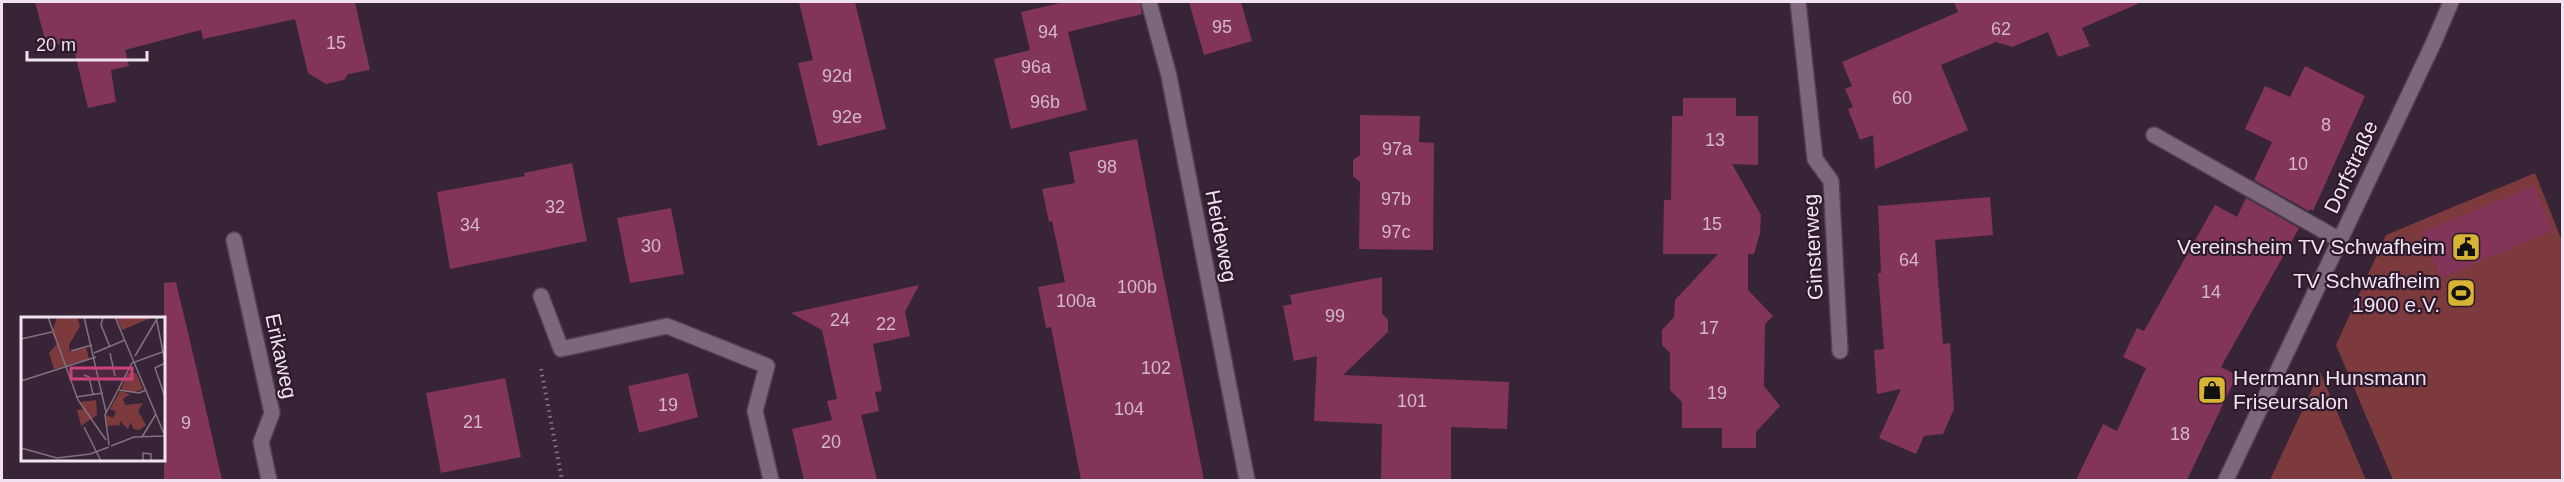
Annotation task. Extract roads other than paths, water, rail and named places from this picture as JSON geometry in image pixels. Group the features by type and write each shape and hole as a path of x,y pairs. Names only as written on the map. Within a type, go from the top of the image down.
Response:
{"street":[{"name":"Heideweg","path":"1149,2 1169,75 1247,480"},
{"name":"Ginsterweg","path":"1798,2 1815,159 1831,181 1840,351"},
{"name":"Dorfstraße","path":"2226,480 2451,2"},
{"path":"2154,135 2340,240"},
{"name":"Erikaweg","path":"234,240 272,413 261,442 269,480"},
{"path":"541,296 561,349 667,326 767,366 755,411 771,480"}],"place":[{"name":"Vereinsheim TV Schwafheim","path":"2466,247"},
{"name":"TV Schwafheim 1900 e.V.","path":"2461,293"},
{"name":"Hermann Hunsmann Friseursalon","path":"2212,390"}]}
